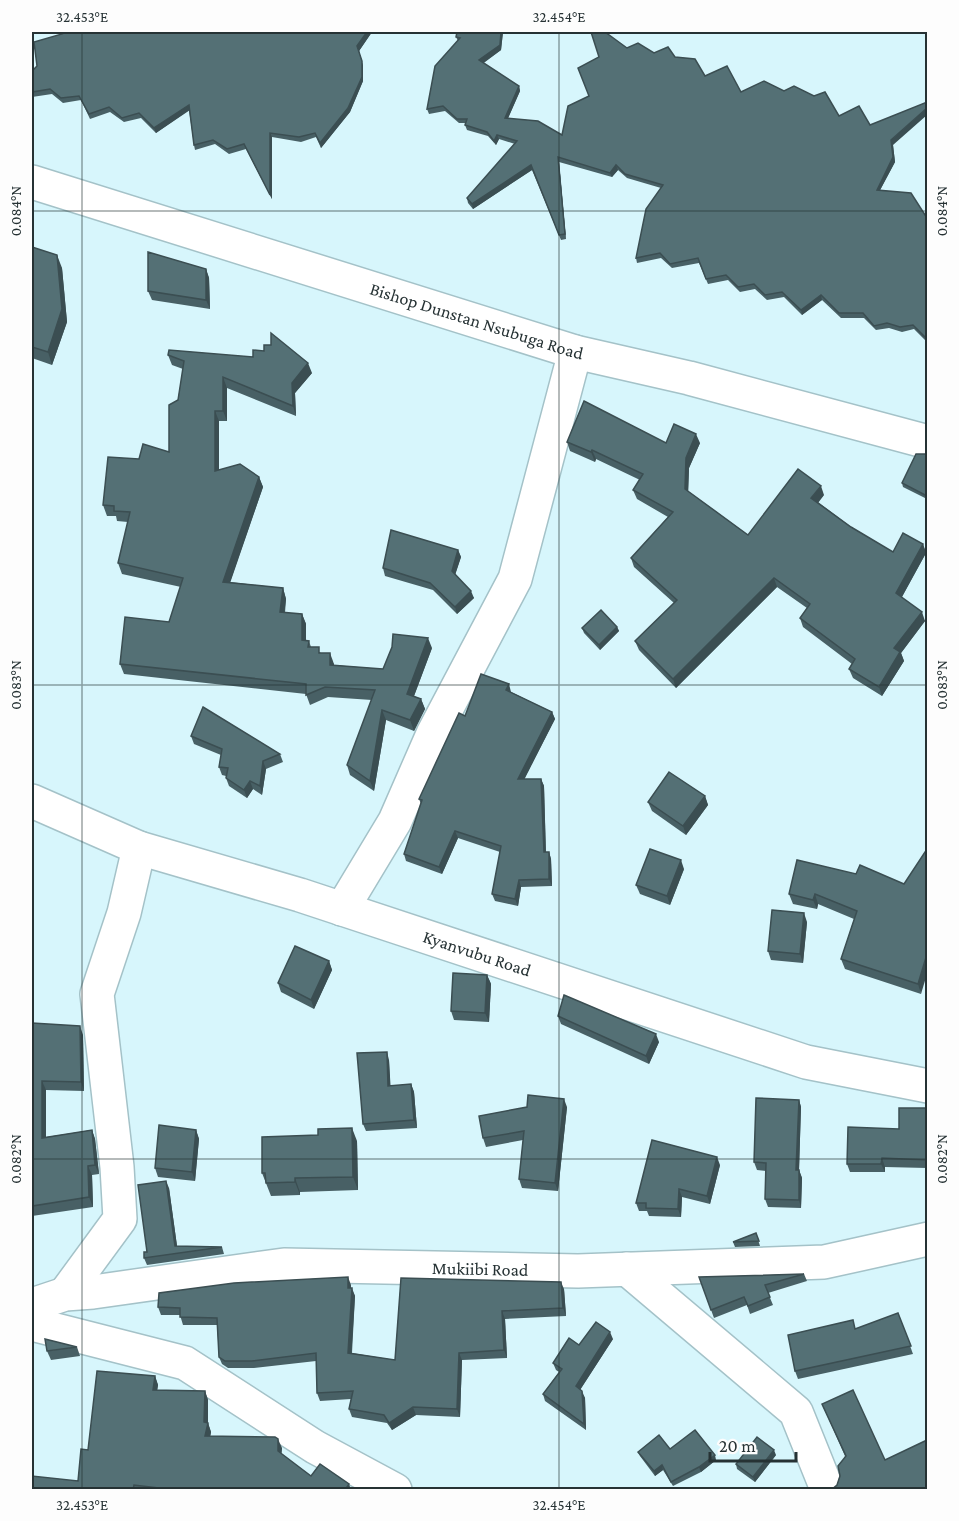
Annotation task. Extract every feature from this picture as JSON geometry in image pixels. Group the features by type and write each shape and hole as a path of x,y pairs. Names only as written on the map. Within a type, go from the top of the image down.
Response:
{"street":[{"name":"Bishop Dunstan Nsubuga Road","path":"32,182 575,352 689,378 927,442"},
{"path":"342,909 395,821 433,734 515,579 575,352"},
{"name":"Kyanvubu Road","path":"32,801 139,848 342,909 806,1062 927,1086"},
{"path":"65,1294 120,1219 117,1167 97,994 124,913 139,848"},
{"name":"Mukiibi Road","path":"32,1305 65,1294 284,1265 578,1271 824,1262 927,1239"},
{"path":"627,1269 796,1412 825,1484"},
{"path":"32,1324 185,1363 315,1446 395,1490"}],"building":[{"path":"60,32 367,32 357,46 362,61 362,77 348,108 320,143 315,133 299,137 270,133 270,195 244,144 227,149 213,140 194,145 189,105 154,128 139,113 122,118 109,107 89,114 79,96 61,98 50,89 32,92 32,71 37,66 34,42 62,34"},
{"path":"457,32 501,32 500,45 479,60 519,86 505,118 538,121 562,135 568,106 589,96 578,68 599,57 591,32 605,32 627,48 638,43 654,53 668,47 675,57 695,59 705,76 727,66 741,92 764,81 784,91 794,86 814,96 825,92 839,116 859,106 870,125 927,102 927,108 891,140 893,157 877,190 911,193 927,218 927,339 913,325 900,327 887,323 874,326 863,313 839,313 821,295 801,310 782,292 765,295 754,284 738,287 726,275 706,279 698,258 670,264 660,253 636,258 646,209 663,185 625,174 616,165 610,173 558,157 565,234 559,235 531,165 472,204 467,198 517,141 497,135 494,141 487,132 465,125 467,119 457,119 443,106 427,109 435,66 460,38 456,37"},
{"path":"32,247 57,255 62,309 48,352 32,347"},
{"path":"148,252 206,269 206,300 148,291"},
{"path":"271,333 308,363 292,383 293,406 223,377 223,411 215,411 215,471 240,464 259,477 223,582 283,588 280,612 302,614 302,640 309,641 308,647 319,647 319,653 330,653 330,665 383,669 392,647 393,634 428,638 407,694 421,699 410,720 382,710 370,781 347,765 375,690 325,687 306,695 306,684 120,664 125,617 169,622 183,578 118,563 130,512 114,511 114,506 103,505 108,457 139,459 143,444 169,452 169,405 178,400 184,361 168,355 169,350 253,357 253,350 264,351 264,345 271,345"},
{"path":"584,401 666,443 674,424 696,434 686,458 685,489 748,535 798,469 821,486 811,498 851,527 893,552 903,533 923,544 896,593 922,612 894,648 900,652 879,687 849,669 855,659 800,618 810,604 774,578 673,679 635,641 677,600 631,558 673,512 633,490 643,474 592,450 591,452 567,442"},
{"path":"916,454 927,454 927,496 902,483"},
{"path":"391,530 458,550 452,571 471,591 455,607 430,583 383,568"},
{"path":"601,610 617,627 599,645 582,628"},
{"path":"481,674 509,684 506,690 552,712 518,779 541,779 544,852 549,852 549,879 519,880 515,899 492,894 501,846 455,831 439,867 404,854 422,800 419,799 459,713 465,716"},
{"path":"203,707 280,754 263,761 260,786 250,781 244,790 226,778 228,768 219,767 222,749 191,736"},
{"path":"669,772 705,796 683,826 648,802"},
{"path":"650,849 681,860 667,896 636,885"},
{"path":"927,849 927,954 918,984 841,959 857,911 815,894 813,900 789,894 797,860 856,874 860,865 904,884"},
{"path":"772,910 804,913 800,954 768,951"},
{"path":"295,946 329,961 311,1000 278,983"},
{"path":"453,973 487,975 485,1013 451,1011"},
{"path":"564,995 656,1034 646,1056 558,1016"},
{"path":"32,1023 80,1026 81,1082 42,1081 42,1138 92,1130 95,1165 88,1166 89,1197 32,1206"},
{"path":"387,1052 388,1086 411,1084 414,1120 363,1124 357,1053"},
{"path":"528,1095 564,1099 555,1183 519,1179 524,1131 483,1138 479,1116 527,1107"},
{"path":"756,1098 799,1100 796,1170 799,1170 799,1200 765,1199 766,1163 754,1162"},
{"path":"899,1108 927,1108 927,1160 882,1158 881,1164 847,1164 848,1127 899,1129"},
{"path":"159,1125 196,1130 192,1172 155,1168"},
{"path":"352,1128 353,1177 295,1178 295,1182 266,1183 265,1173 262,1173 262,1137 318,1135 318,1129"},
{"path":"652,1140 717,1157 707,1196 679,1189 678,1209 646,1208 646,1203 636,1203"},
{"path":"166,1181 175,1246 222,1247 144,1258 144,1252 147,1252 138,1185"},
{"path":"756,1233 759,1241 733,1242"},
{"path":"804,1274 765,1285 770,1297 748,1306 744,1297 711,1310 699,1277"},
{"path":"348,1277 348,1288 352,1288 348,1353 395,1360 401,1278 561,1282 563,1308 502,1311 504,1350 459,1353 457,1409 413,1407 389,1423 384,1415 349,1409 353,1391 317,1393 316,1353 252,1361 225,1361 219,1357 217,1318 180,1317 180,1308 158,1307 159,1293 234,1283"},
{"path":"898,1313 911,1346 795,1371 788,1335 853,1320 855,1329"},
{"path":"596,1322 610,1332 576,1386 582,1391 584,1424 543,1394 562,1369 553,1363 569,1338 579,1345"},
{"path":"45,1339 77,1347 47,1351"},
{"path":"97,1371 155,1376 153,1390 205,1391 204,1422 208,1423 205,1436 275,1437 278,1439 278,1451 311,1476 320,1464 349,1484 345,1490 176,1490 134,1485 133,1490 32,1490 32,1476 78,1481 81,1449 88,1450"},
{"path":"853,1390 885,1460 927,1440 927,1490 831,1490 837,1485 840,1476 838,1466 846,1456 822,1404"},
{"path":"695,1430 715,1455 699,1467 671,1482 662,1465 654,1471 638,1452 659,1435 670,1449"},
{"path":"757,1437 774,1450 753,1477 736,1464"}]}
